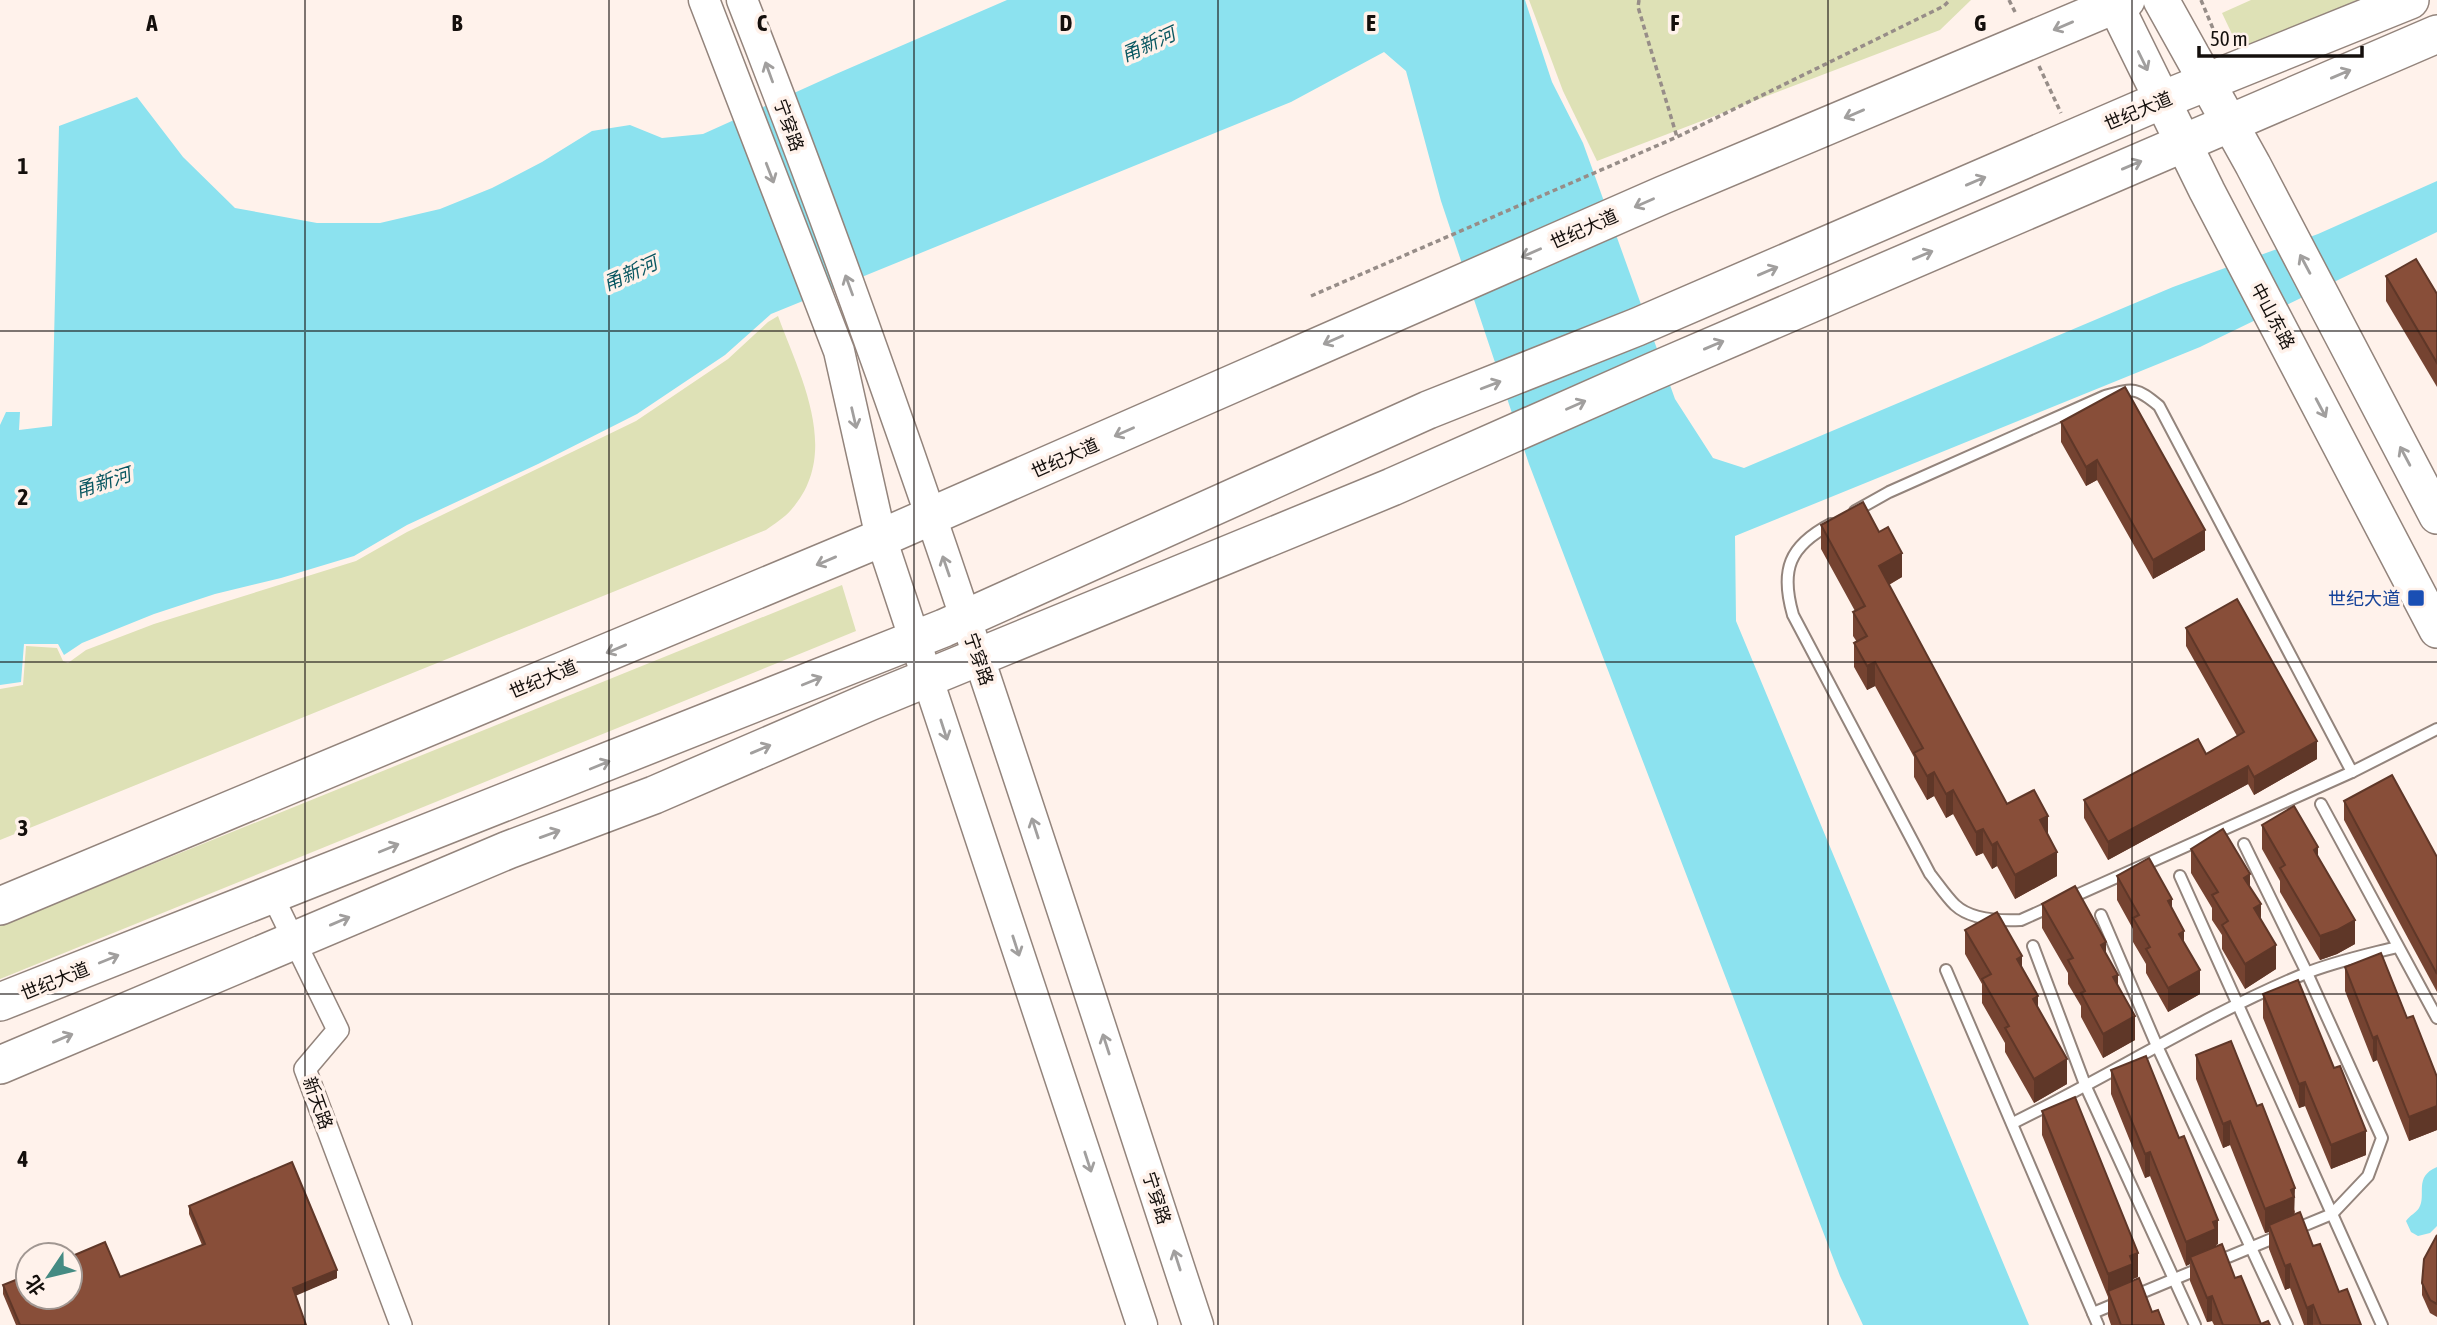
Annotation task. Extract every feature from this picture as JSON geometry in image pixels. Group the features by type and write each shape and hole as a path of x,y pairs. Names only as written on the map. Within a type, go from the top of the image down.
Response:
{"highway":[{"name":"世纪大道","path":"0,1002 914,640 1428,410 1637,327 2162,100 2410,0"},
{"name":"世纪大道","path":"0,905 881,538 1594,225 2118,1"},
{"path":"0,1065 508,850 654,795 926,678 1392,487 1652,372 2437,34"}],"main road":[{"name":"宁穿路","path":"704,0 839,351 881,538 1142,1325"},
{"path":"2161,0 2253,165 2437,516"},
{"name":"中山东路","path":"2118,1 2162,100 2207,191 2437,630"},
{"name":"宁穿路","path":"747,13 873,349 979,657 1198,1325"}],"street":[{"name":"新天路","path":"272,895 338,1030 305,1069 401,1325"}],"lane":[{"path":"2353,772 2159,406 2142,391 2126,390 2105,396 1889,492 1823,528 1799,545 1789,569 1787,592 1793,615 1930,874 1955,905 1968,914 2021,920 2353,772 2437,729"},
{"path":"2321,804 2437,1018"},
{"path":"2093,1313 2332,1214 2368,1176 2382,1138 2307,973 2244,844"},
{"path":"2180,876 2382,1325"},
{"path":"2101,915 2157,1046 2287,1325"},
{"path":"2033,946 2087,1087 2195,1325"},
{"path":"2013,1124 2239,1004 2307,973 2397,947"},
{"path":"1946,970 2098,1325"}],"path":[{"path":"1639,0 1638,7 1677,137"},
{"path":"1311,296 1677,137 1944,6 1950,0"},
{"path":"2009,0 2073,139"}],"green space":[{"path":"1529,0 1971,0 1940,30 1597,161 1563,91"},
{"path":"2251,0 2357,0 2241,53 2222,13"},
{"path":"778,316 812,414 814,464 806,488 791,510 766,530 0,840 0,689 23,685 26,646 57,648 63,661 68,663 86,650 154,624 356,561 407,532 636,421 728,359"},
{"path":"842,585 856,631 0,979 0,926"}],"water":[{"name":"甬新河","path":"1007,0 1525,0 1552,82 1583,143 1675,399 1713,458 1744,468 2173,287 2318,234 2437,181 2437,232 2200,347 1735,536 1736,621 2029,1325 1863,1325 1840,1276 1529,464 1441,201 1406,71 1384,52 1291,102 771,314 725,355 637,414 407,525 354,556 215,594 154,614 82,643 64,655 58,644 24,644 21,682 0,685 0,425 6,412 20,412 19,430 52,426 59,126 137,97 183,157 235,208 317,223 380,223 440,209 492,188 542,162 592,131 630,125 662,138 703,134"},
{"path":"2437,1167 2437,1226 2430,1233 2418,1236 2411,1232 2406,1221 2419,1208 2425,1176"}],"building":[{"path":"2416,259 2437,294 2437,363 2386,276"},
{"path":"2125,387 2205,530 2153,560 2097,460 2086,467 2061,422"},
{"path":"1863,502 1879,532 1888,527 1902,553 1879,566 2007,804 2034,790 2048,816 2040,820 2057,852 2015,875 1997,842 1992,845 1983,829 1976,832 1953,790 1946,794 1934,772 1927,776 1914,753 1923,748 1875,662 1867,666 1854,643 1867,636 1853,612 1865,606 1821,525"},
{"path":"2237,599 2317,741 2254,777 2248,766 2108,842 2084,800 2198,739 2206,754 2244,732 2186,628"},
{"path":"2392,775 2437,857 2437,974 2344,801"},
{"path":"2294,806 2318,847 2314,850 2355,920 2320,936 2280,868 2285,865 2262,825"},
{"path":"2223,829 2250,874 2244,878 2261,904 2254,908 2276,945 2245,964 2222,925 2228,921 2212,895 2218,892 2191,849"},
{"path":"2149,858 2172,899 2168,901 2184,931 2179,934 2200,970 2168,988 2146,949 2150,947 2133,918 2139,915 2117,876"},
{"path":"2075,886 2106,942 2101,945 2118,975 2113,977 2135,1016 2103,1034 2081,993 2085,991 2068,960 2073,958 2042,904"},
{"path":"1997,912 2022,956 2017,959 2038,996 2033,999 2067,1059 2034,1079 2005,1028 2009,1026 1982,979 1991,974 1965,930"},
{"path":"2381,953 2407,1018 2413,1016 2437,1077 2437,1106 2409,1117 2377,1036 2373,1038 2345,967"},
{"path":"2298,980 2334,1068 2340,1066 2366,1131 2331,1145 2305,1082 2299,1084 2263,994"},
{"path":"2231,1041 2257,1106 2262,1104 2295,1188 2291,1190 2294,1197 2265,1209 2230,1121 2223,1124 2196,1055"},
{"path":"2146,1056 2179,1138 2184,1136 2218,1220 2213,1222 2216,1229 2186,1242 2150,1152 2145,1154 2111,1070"},
{"path":"2075,1097 2138,1253 2130,1256 2133,1264 2108,1274 2042,1111"},
{"path":"292,1162 337,1270 293,1288 306,1325 20,1325 14,1311 84,1311 84,1251 105,1242 120,1277 205,1244 189,1206"},
{"path":"2300,1212 2313,1246 2320,1244 2339,1292 2347,1289 2361,1325 2321,1325 2313,1305 2307,1308 2290,1264 2285,1266 2269,1225"},
{"path":"2437,1235 2437,1304 2430,1300 2422,1283 2424,1259"},
{"path":"2222,1244 2235,1278 2241,1276 2261,1324 2268,1321 2270,1325 2223,1325 2212,1296 2207,1298 2190,1257"},
{"path":"2139,1278 2152,1312 2158,1310 2164,1325 2121,1325 2108,1291"},
{"path":"14,1281 14,1311 3,1285"}],"place":[{"name":"世纪大道","path":"2416,598"}]}
